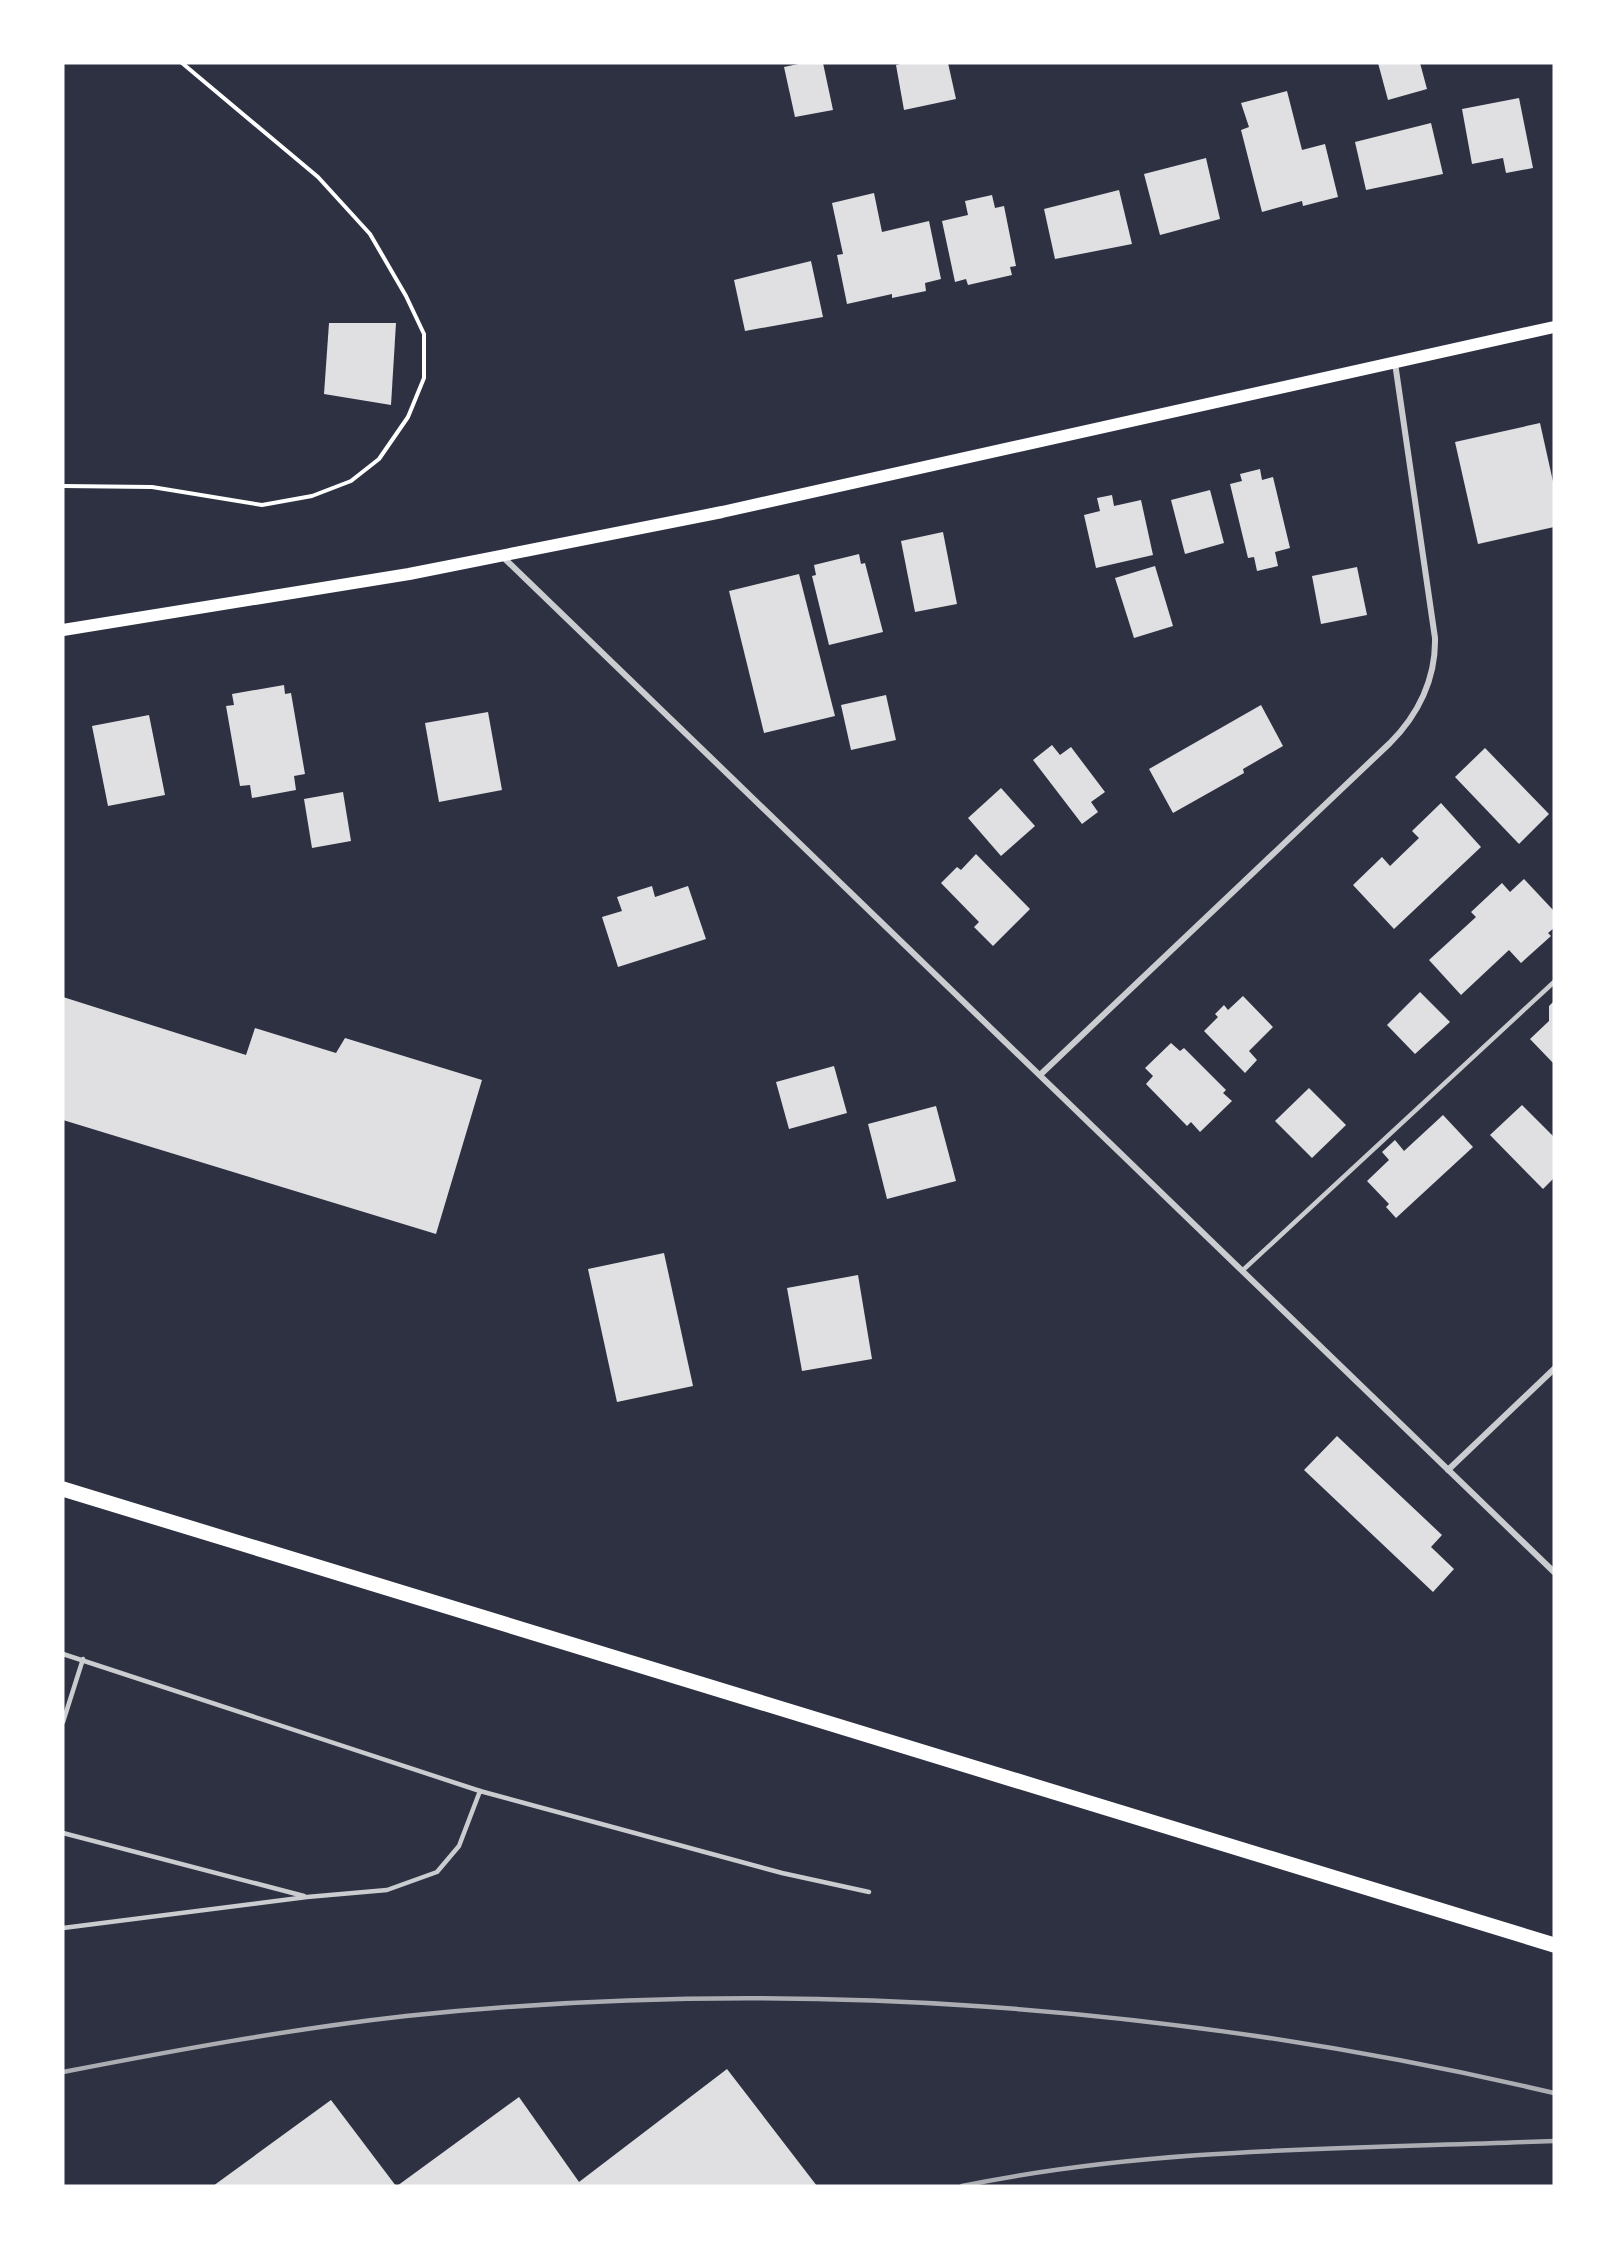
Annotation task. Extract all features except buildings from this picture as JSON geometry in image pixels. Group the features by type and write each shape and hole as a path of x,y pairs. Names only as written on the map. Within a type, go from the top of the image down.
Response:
{"main road":[{"path":"63,630 502,557 722,513 1554,327"},
{"path":"63,1490 1554,1946"}],"street":[{"path":"1040,1075 1390,743 1411,719 1420,703 1430,680 1435,638 1395,363"},
{"path":"502,557 1554,1572"},
{"path":"1448,1470 1554,1369"}],"lane":[{"path":"1242,1271 1554,982"},
{"path":"63,1654 480,1791 782,1873 869,1892"},
{"path":"63,1722 83,1659"},
{"path":"63,1928 307,1896 387,1890 437,1872 459,1846 480,1791"},
{"path":"63,1833 307,1896"}],"path":[{"path":"63,486 152,487 262,506 312,496 351,481 379,459 408,417 424,378 424,334 406,296 370,234 318,177 182,63"}],"railway":[{"path":"63,2072 191,2048 406,2016 550,2004 694,1999 839,2000 983,2006 1127,2019 1271,2038 1413,2063 1554,2093"},
{"path":"962,2186 1035,2173 1183,2156 1331,2148 1554,2141"}]}
